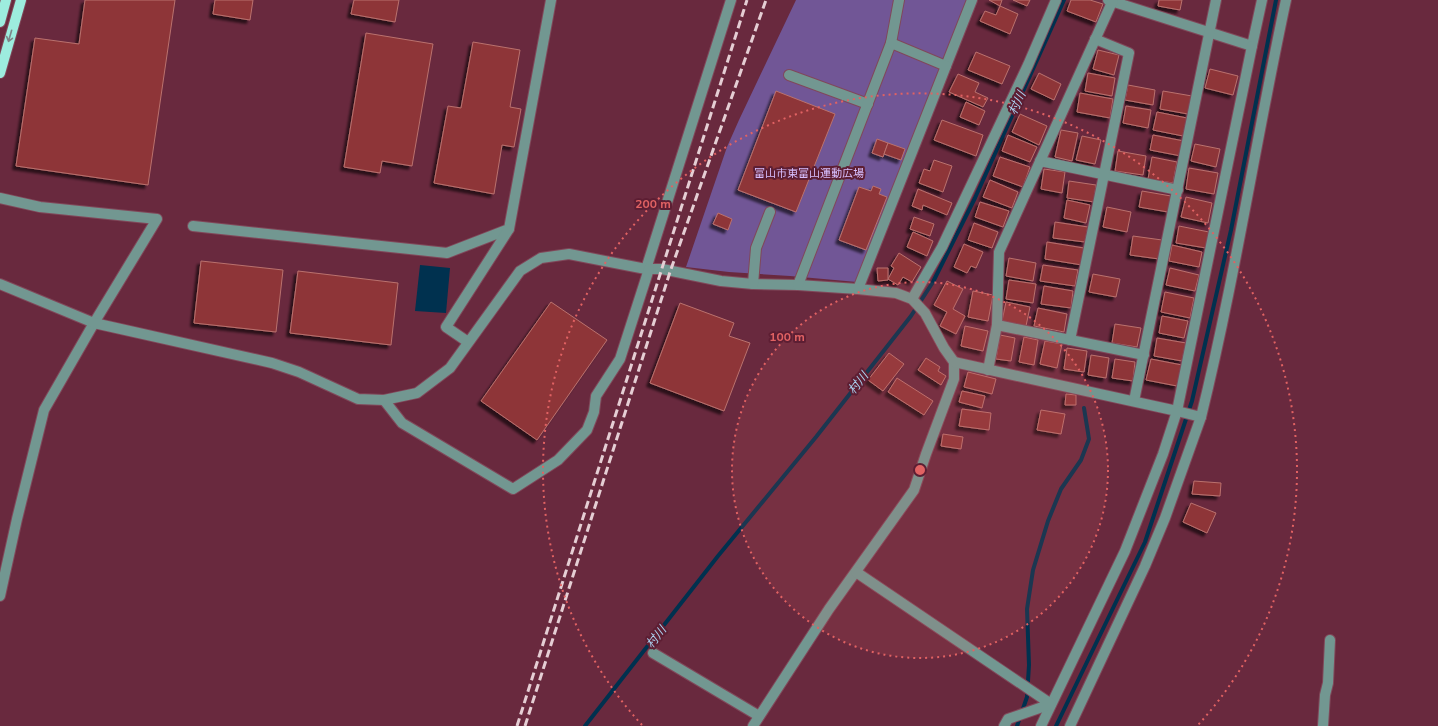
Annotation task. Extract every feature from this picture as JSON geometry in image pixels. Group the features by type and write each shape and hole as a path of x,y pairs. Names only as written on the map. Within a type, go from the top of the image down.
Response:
{"main road":[{"path":"0,19 6,0"},
{"path":"0,73 21,0"}],"street":[{"path":"468,342 446,327 509,229 551,0"},
{"path":"384,400 402,423 512,489 558,460 587,430 594,412 596,396 620,359 731,0"},
{"path":"798,285 891,43 899,0"},
{"path":"858,289 972,0"},
{"path":"912,300 942,247 1028,65 1056,0"},
{"path":"988,370 997,325 999,252 1095,39 1111,0 1252,46"},
{"path":"1134,401 1216,0"},
{"path":"1041,726 1125,551 1163,454 1177,411 1262,0"},
{"path":"1070,726 1145,566 1165,518 1201,416 1234,271 1265,100 1286,0"},
{"path":"0,19 15,21"},
{"path":"1070,340 1129,53 1095,39"},
{"path":"891,43 946,66"},
{"path":"789,75 868,104"},
{"path":"1040,161 1178,190"},
{"path":"0,198 40,207 157,219 94,323 44,410 0,596"},
{"path":"753,284 756,248 770,212"},
{"path":"193,226 447,253 509,229"},
{"path":"0,284 94,323 272,363 299,372 358,399 384,400 417,393 450,368 520,271 542,258 569,254 647,269 662,269 721,281 858,289 896,293 912,300 924,312 954,362 954,379 914,490 829,609 753,726"},
{"path":"997,325 1144,355"},
{"path":"954,362 1201,416"},
{"path":"856,572 1051,704"},
{"path":"1323,726 1325,695 1328,683 1330,640"},
{"path":"653,653 759,716"},
{"path":"1004,726 1008,718 1051,704"}],"green space":[{"name":"富山市東富山運動広場","path":"796,0 968,0 857,282 729,272 686,267 727,147"}],"water":[{"path":"420,265 450,268 446,313 415,311"}],"building":[{"path":"85,0 175,0 148,185 16,166 35,38 79,44"},
{"path":"215,0 253,0 250,20 213,14"},
{"path":"354,0 399,0 395,22 351,14"},
{"path":"989,0 1002,0 1000,6"},
{"path":"1013,0 1030,0 1027,6"},
{"path":"1071,0 1090,0 1103,4 1096,22 1067,11"},
{"path":"1159,0 1182,0 1180,10 1158,6"},
{"path":"1000,6 1018,14 1010,34 980,21 985,11 996,15"},
{"path":"366,33 433,44 412,166 382,161 380,173 344,167"},
{"path":"473,42 520,50 510,107 521,109 514,147 502,145 494,194 434,183 448,106 461,108"},
{"path":"1098,50 1119,55 1114,75 1093,69"},
{"path":"976,52 1010,66 1002,84 968,70"},
{"path":"1210,69 1238,76 1233,95 1205,88"},
{"path":"1039,73 1061,84 1054,100 1031,89"},
{"path":"1088,73 1115,78 1112,96 1085,91"},
{"path":"958,74 979,83 975,92 988,98 983,107 949,92"},
{"path":"1128,85 1155,90 1153,105 1125,100"},
{"path":"776,91 835,114 796,212 738,190"},
{"path":"1163,91 1192,96 1188,114 1160,109"},
{"path":"1080,93 1113,99 1110,118 1077,112"},
{"path":"966,102 985,111 979,125 960,117"},
{"path":"1126,106 1151,110 1148,128 1123,123"},
{"path":"1157,112 1187,118 1183,136 1153,130"},
{"path":"1020,114 1047,126 1039,145 1012,132"},
{"path":"942,120 983,135 976,156 934,140"},
{"path":"1061,130 1078,133 1072,161 1055,157"},
{"path":"1008,135 1037,147 1030,162 1002,151"},
{"path":"1153,135 1184,141 1181,156 1150,150"},
{"path":"1082,136 1101,140 1095,164 1076,160"},
{"path":"877,139 888,143 883,157 872,153"},
{"path":"888,143 905,149 901,160 884,154"},
{"path":"1195,144 1220,149 1216,167 1191,161"},
{"path":"1118,151 1146,156 1143,175 1115,171"},
{"path":"1000,157 1030,167 1023,187 993,176"},
{"path":"1152,157 1177,162 1173,183 1148,179"},
{"path":"934,160 952,166 943,192 919,183 924,169 930,171"},
{"path":"1189,168 1218,173 1214,194 1186,189"},
{"path":"1044,169 1065,172 1062,193 1041,189"},
{"path":"990,180 1018,192 1012,208 983,197"},
{"path":"1069,181 1096,185 1094,202 1067,198"},
{"path":"873,186 881,189 879,194 887,197 866,250 839,240 859,187 871,191"},
{"path":"918,189 952,203 947,215 923,205 922,210 912,206"},
{"path":"1142,191 1171,196 1168,212 1139,207"},
{"path":"1186,197 1212,203 1208,223 1181,217"},
{"path":"1067,200 1090,205 1086,223 1064,218"},
{"path":"980,202 1009,211 1003,227 975,217"},
{"path":"1107,207 1131,212 1127,232 1103,227"},
{"path":"718,213 732,219 728,230 713,224"},
{"path":"914,217 934,224 930,236 910,229"},
{"path":"1055,222 1088,227 1085,242 1053,238"},
{"path":"974,223 998,232 992,248 968,240"},
{"path":"1179,226 1209,232 1206,248 1176,243"},
{"path":"913,232 933,241 927,256 907,247"},
{"path":"1133,236 1162,240 1159,259 1130,255"},
{"path":"1047,242 1084,248 1082,265 1045,259"},
{"path":"964,244 983,252 976,268 971,266 967,273 954,267"},
{"path":"1172,245 1202,252 1199,267 1169,261"},
{"path":"899,253 921,267 912,282 903,277 898,285 888,279 894,268 891,266"},
{"path":"1009,258 1036,263 1033,281 1006,276"},
{"path":"201,261 283,270 276,332 194,323"},
{"path":"1043,265 1078,270 1075,286 1040,281"},
{"path":"877,268 888,268 888,280 878,281"},
{"path":"1170,268 1199,275 1195,291 1166,285"},
{"path":"298,271 398,283 391,345 290,333"},
{"path":"1093,274 1120,279 1116,297 1089,292"},
{"path":"1009,280 1036,284 1033,303 1006,299"},
{"path":"947,281 963,289 953,309 965,316 956,334 940,326 947,312 934,305"},
{"path":"1044,286 1073,291 1071,308 1041,304"},
{"path":"973,291 993,295 988,321 968,317"},
{"path":"1165,292 1194,298 1190,318 1161,312"},
{"path":"551,302 607,340 537,440 481,401"},
{"path":"1006,302 1030,307 1026,326 1002,321"},
{"path":"680,303 734,323 729,336 750,343 724,411 650,383"},
{"path":"1038,308 1067,314 1064,332 1034,326"},
{"path":"1162,316 1188,321 1184,338 1159,333"},
{"path":"1115,324 1141,328 1137,347 1112,343"},
{"path":"965,326 988,331 983,351 961,346"},
{"path":"1000,335 1015,338 1011,361 996,359"},
{"path":"1024,337 1038,340 1034,365 1019,362"},
{"path":"1157,338 1186,343 1182,361 1154,356"},
{"path":"1045,341 1062,344 1057,368 1040,364"},
{"path":"1067,348 1087,351 1084,372 1064,369"},
{"path":"889,353 904,364 883,391 868,380"},
{"path":"1091,355 1109,358 1106,378 1088,375"},
{"path":"926,358 940,367 938,371 946,376 941,385 918,370"},
{"path":"1115,359 1135,362 1133,381 1112,378"},
{"path":"1151,359 1182,365 1177,386 1146,380"},
{"path":"968,372 996,379 992,394 964,387"},
{"path":"897,378 933,401 924,415 888,392"},
{"path":"962,391 985,396 982,408 959,402"},
{"path":"1066,394 1076,395 1076,405 1065,405"},
{"path":"962,409 991,413 989,430 959,426"},
{"path":"1041,410 1065,414 1061,434 1037,430"},
{"path":"943,434 963,437 961,449 941,446"},
{"path":"1194,481 1221,483 1220,496 1192,494"},
{"path":"1191,503 1216,513 1207,533 1183,522"}],"waterway":[{"name":"村川","path":"585,726 718,556 816,437 911,316 933,282 975,198 1064,0"},
{"path":"1056,726 1145,542 1192,401 1231,230 1276,0"},
{"path":"1017,726 1027,697 1029,665 1027,609 1033,570 1048,521 1061,489 1081,460 1089,439 1084,408"}],"railway":[{"path":"517,726 747,0"},
{"path":"525,726 670,272 766,0"}]}
